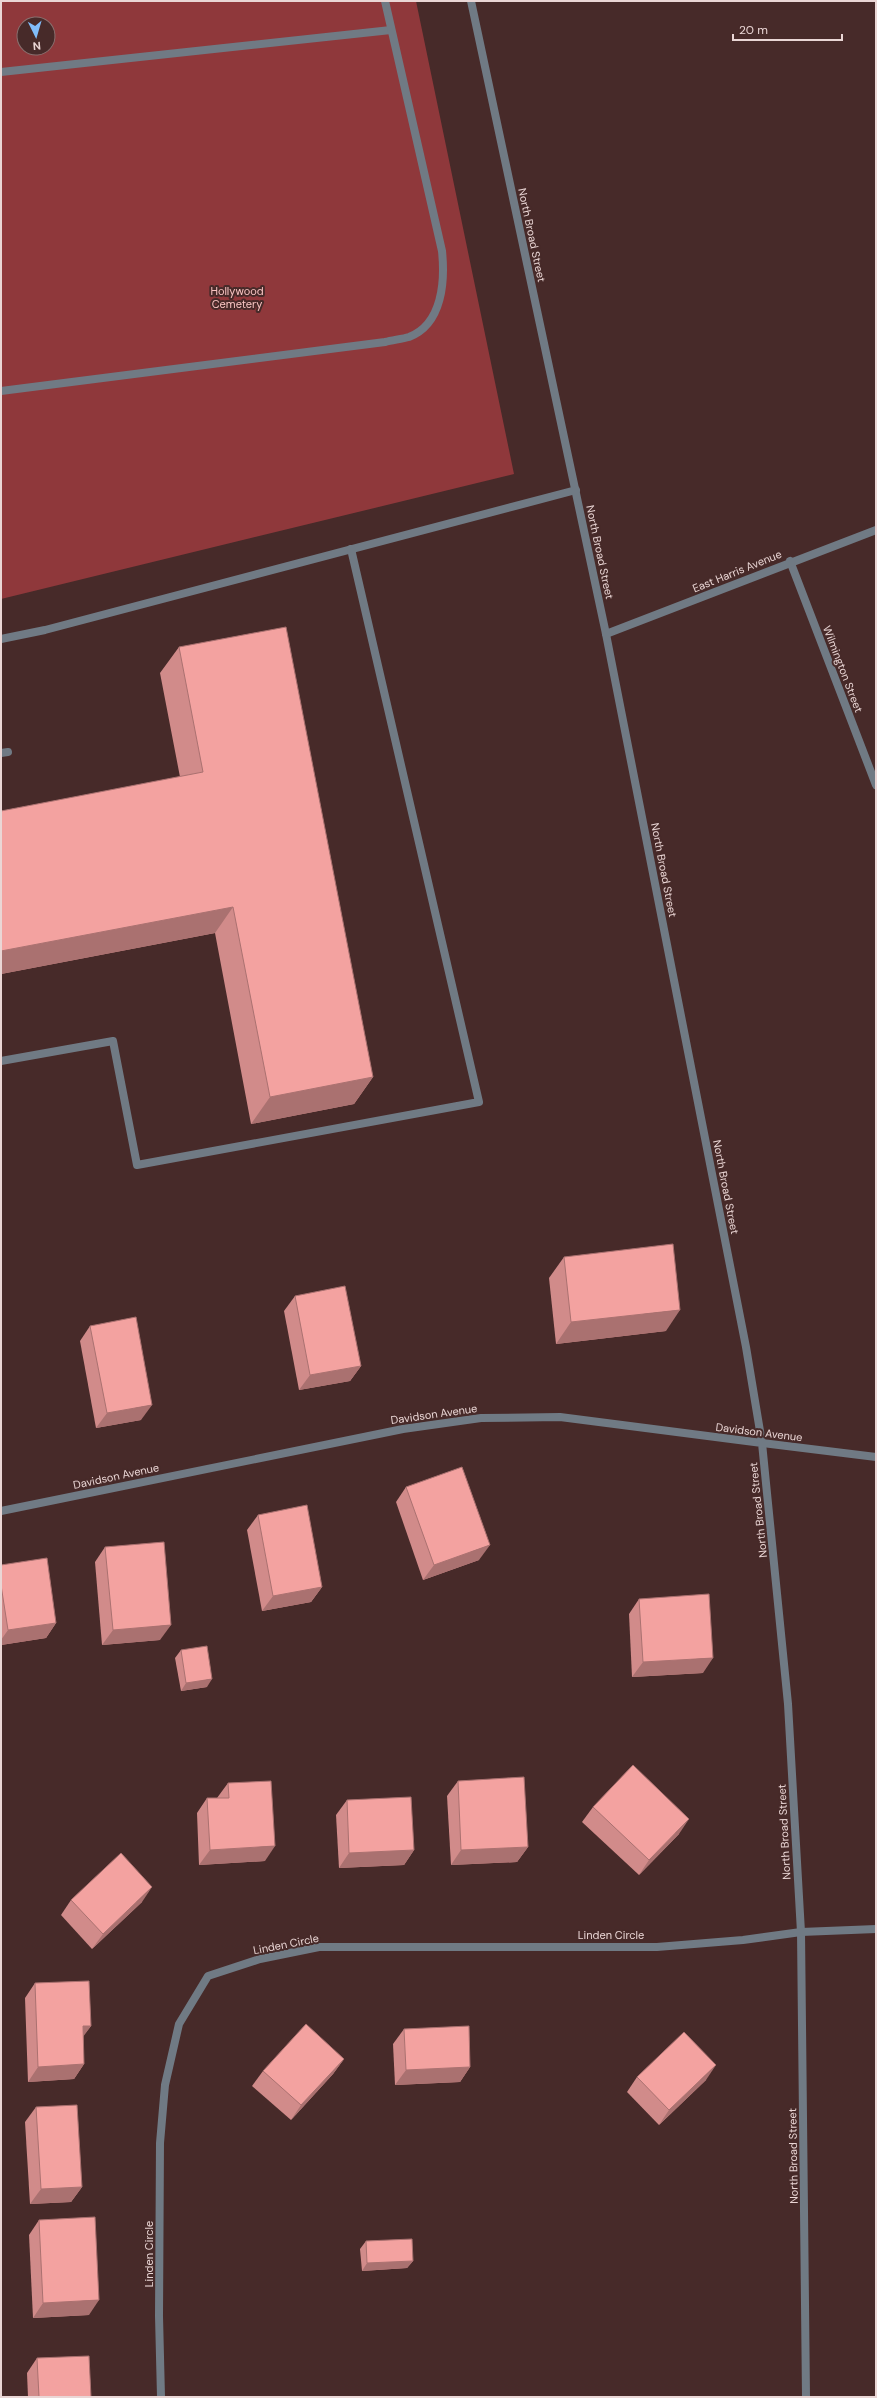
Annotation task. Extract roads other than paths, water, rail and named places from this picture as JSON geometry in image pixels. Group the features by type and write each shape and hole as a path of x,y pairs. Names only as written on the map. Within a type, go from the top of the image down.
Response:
{"street":[{"path":"1,391 385,342 410,336 431,321 443,288 442,251 385,1"},
{"name":"North Broad Street","path":"471,1 606,634 746,1347 762,1443 788,1704 801,1932 806,2397"},
{"path":"1,72 391,30"},
{"path":"1,639 45,630 576,490"},
{"name":"East Harris Avenue","path":"606,634 790,561 876,530"},
{"path":"1,1061 113,1041 137,1165 478,1102 351,550"},
{"name":"Wilmington Street","path":"790,561 876,785"},
{"name":"Davidson Avenue","path":"1,1511 403,1429 481,1418 560,1417 876,1457"},
{"name":"Linden Circle","path":"161,2397 159,2316 160,2151 165,2085 179,2024 208,1976 260,1959 319,1947 657,1947 743,1940 801,1932 876,1929"}],"park label":[{"name":"Hollywood Cemetery","path":"237,297"}]}
